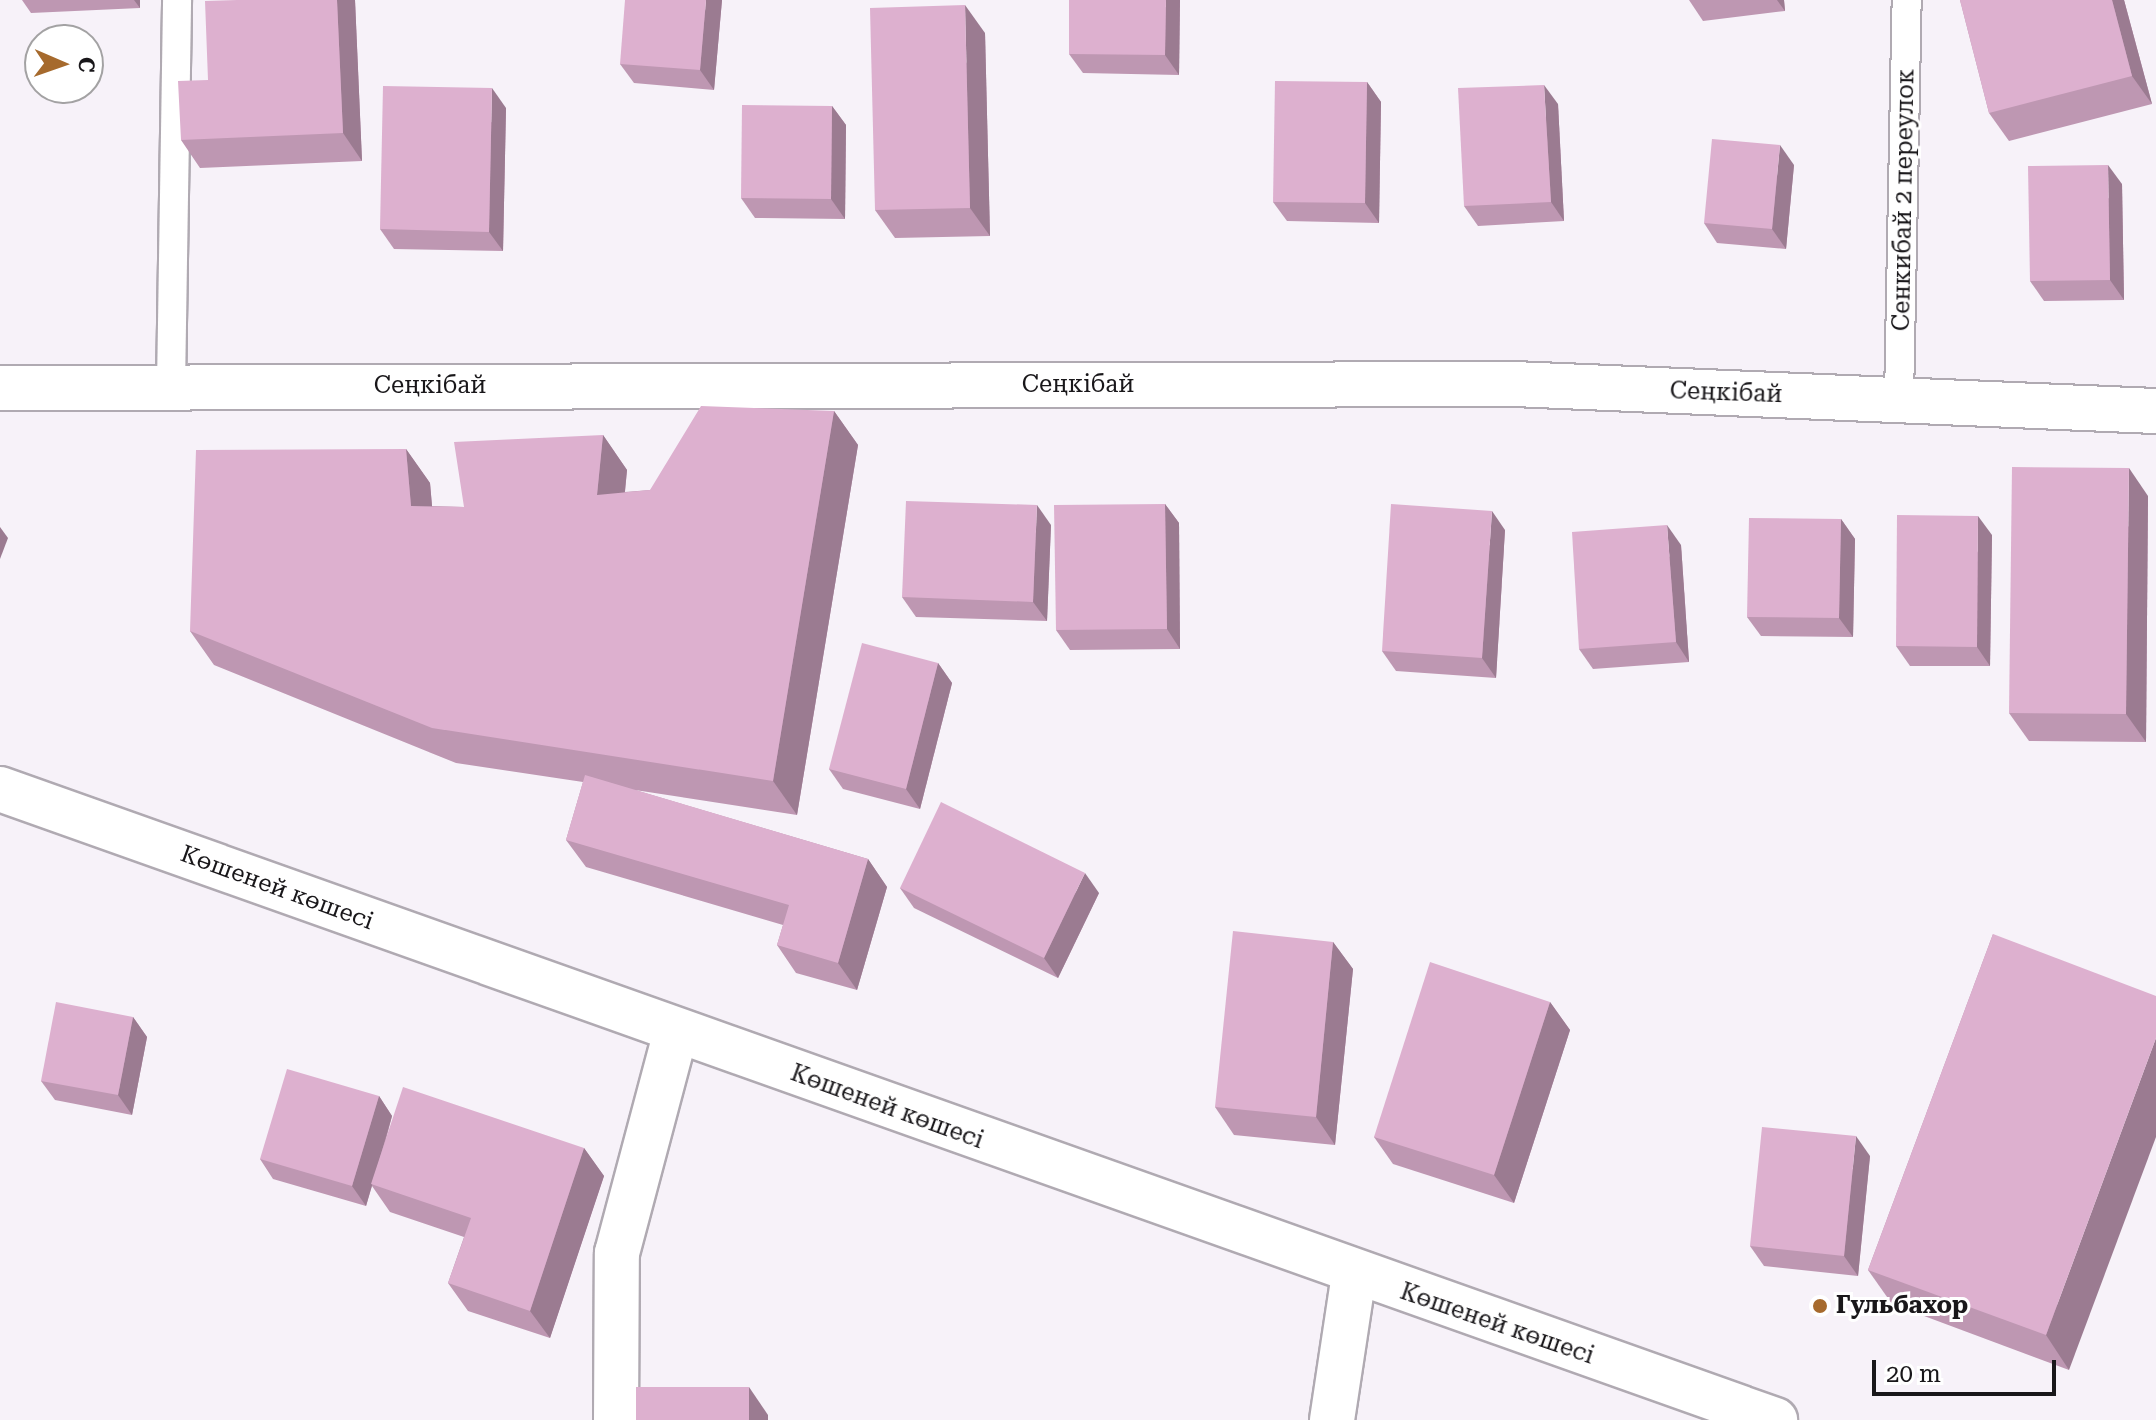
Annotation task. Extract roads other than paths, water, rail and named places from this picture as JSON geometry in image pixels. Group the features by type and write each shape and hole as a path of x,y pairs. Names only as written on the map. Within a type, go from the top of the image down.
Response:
{"street":[{"name":"Сеңкібай","path":"0,388 1514,384 2156,411"},
{"name":"Көшеней көшесі","path":"0,789 1354,1275 1775,1420"},
{"path":"616,1420 617,1253 676,1032"},
{"path":"1332,1420 1354,1275"}],"lane":[{"path":"171,387 177,0"},
{"name":"Сенкибай 2 переулок","path":"1899,400 1907,0"}],"place":[{"name":"Гульбахор","path":"1820,1306"}]}
